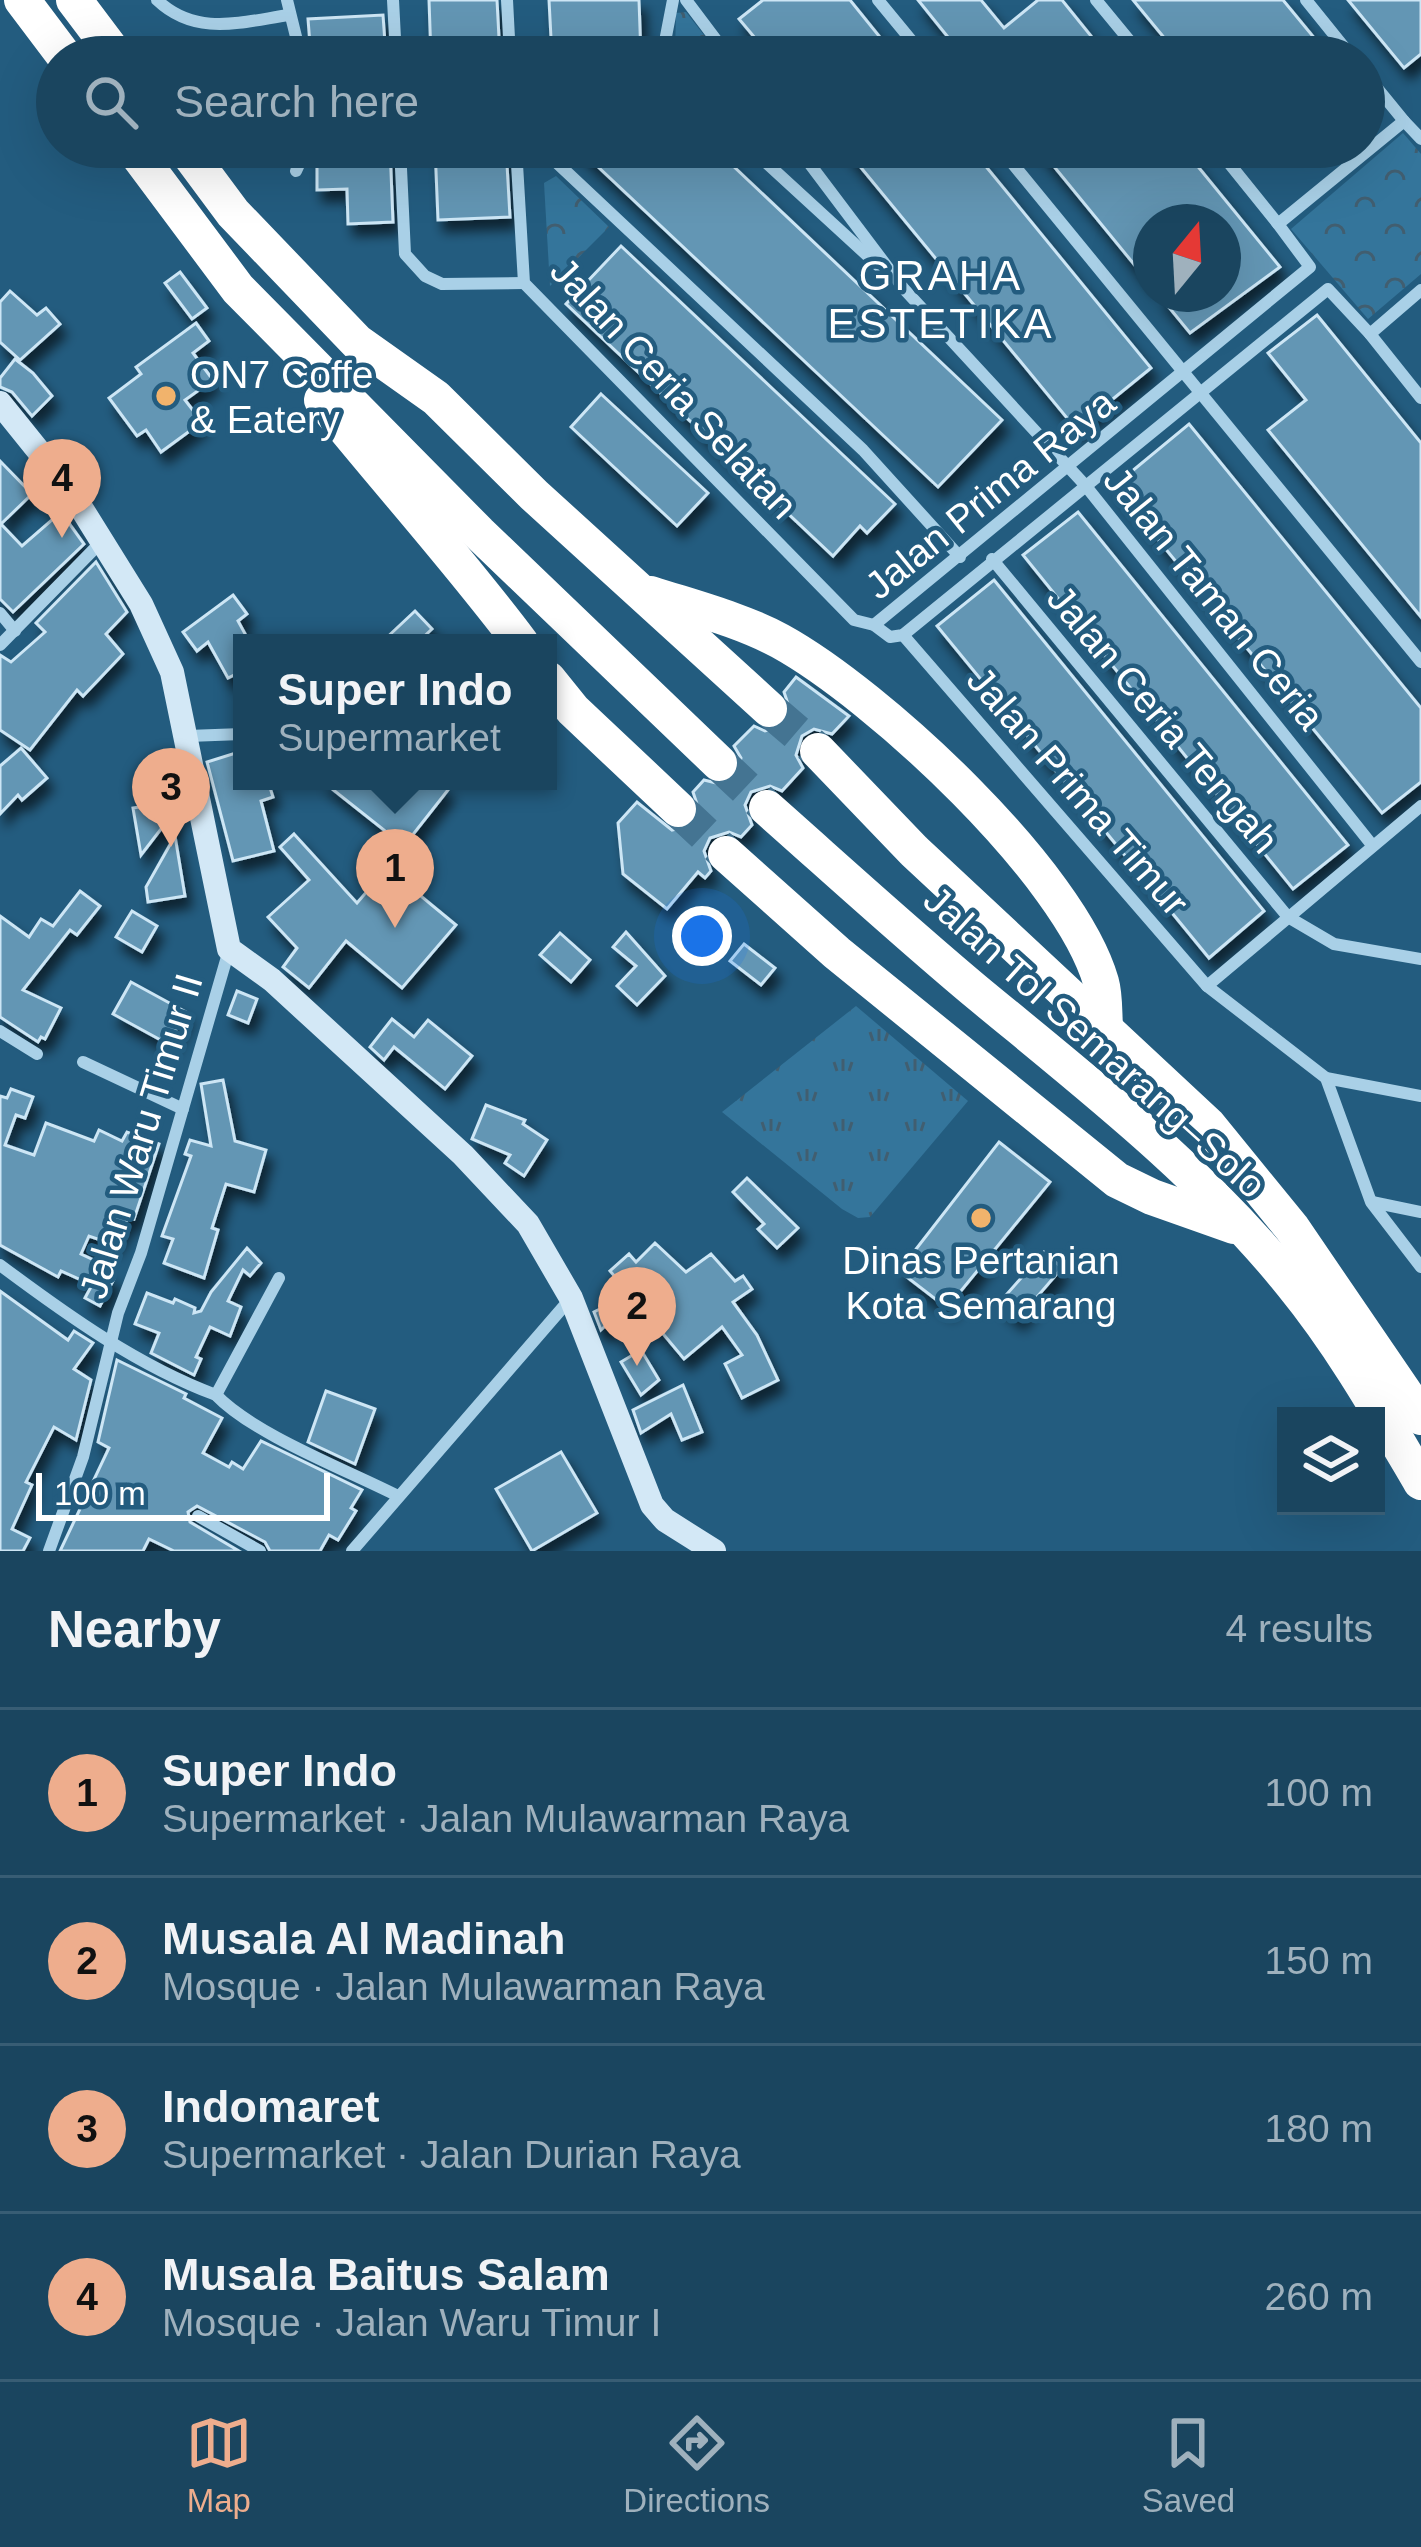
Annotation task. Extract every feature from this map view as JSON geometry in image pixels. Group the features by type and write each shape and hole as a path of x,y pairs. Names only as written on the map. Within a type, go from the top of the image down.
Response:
{"highway":[{"path":"22,0 49,36"},
{"path":"74,0 101,36"},
{"path":"148,168 392,487 465,568 514,634"},
{"path":"200,168 233,213 357,342 436,398 534,495 769,710"},
{"path":"238,289 479,533 718,763"},
{"path":"642,592 779,641 854,692 955,778 1037,872 1080,935 1102,984 1105,1028"},
{"path":"557,690 678,809"},
{"name":"Jalan Tol Semarang–Solo","path":"818,751 914,851 1208,1125 1364,1330 1421,1417"},
{"name":"Jalan Tol Semarang–Solo","path":"767,808 1219,1202 1292,1283 1356,1371 1421,1482"},
{"path":"726,854 837,953 1118,1180 1243,1229"}],"main road":[{"path":"0,403 70,490 141,604 172,672 229,949 272,980 495,1186 530,1226 571,1298 652,1504 664,1520 714,1551"}],"street":[{"path":"157,0 172,14 203,27 288,8"},
{"path":"393,0 395,36"},
{"path":"507,0 510,36"},
{"path":"666,36 673,0"},
{"path":"686,0 713,36"},
{"path":"878,0 908,36"},
{"path":"1096,0 1126,36"},
{"path":"1306,0 1335,36"},
{"path":"1385,98 1421,140"},
{"path":"1385,137 1404,121"},
{"path":"401,168 405,254 424,275 442,284 524,283"},
{"name":"Jalan Ceria Selatan","path":"517,168 524,283 854,620 874,625"},
{"path":"562,168 862,450 960,557"},
{"name":"Jalan Taman Ceria","path":"772,168 904,290 1070,466 1372,845"},
{"name":"Jalan Taman Ceria","path":"813,168 904,290"},
{"path":"1016,168 1421,662"},
{"path":"1233,168 1328,290 1421,398"},
{"path":"1278,224 1347,168"},
{"name":"Jalan Prima Raya","path":"1310,267 874,625 890,637 903,635 1328,290"},
{"path":"1370,334 1421,290"},
{"path":"0,645 102,541"},
{"name":"Jalan Ceria Tengah","path":"992,559 1288,917"},
{"path":"0,614 15,631"},
{"name":"Jalan Prima Timur","path":"903,635 1207,986 1326,1078 1421,1096"},
{"path":"188,736 233,734"},
{"path":"1207,986 1420,808"},
{"path":"1288,917 1334,944 1421,959"},
{"name":"Jalan Waru Timur II","path":"49,1551 83,1456 110,1341 229,949"},
{"path":"0,1031 37,1054"},
{"path":"83,1062 183,1109"},
{"path":"1326,1078 1371,1202 1421,1267"},
{"path":"1371,1202 1421,1212"},
{"path":"0,1265 110,1341"},
{"path":"216,1395 279,1278"},
{"path":"352,1551 571,1298"},
{"name":"Jalan Waru Timur II","path":"110,1341 172,1378 216,1395 232,1410 277,1435 398,1496"},
{"path":"198,1516 260,1551"}],"green space":[{"path":"686,12 705,36 675,36 676,13"},
{"path":"1403,133 1421,154 1421,274 1368,319 1291,229 1362,168 1385,168 1385,148"},
{"path":"556,176 609,227 550,286 544,183"},
{"path":"856,1006 968,1101 870,1217 858,1218 722,1112"}],"building":[{"path":"429,0 497,0 499,36 430,36"},
{"path":"549,0 639,0 640,36 551,36"},
{"path":"763,0 850,0 879,36 753,36 739,19"},
{"path":"918,0 981,0 1004,28 1038,0 1062,0 1091,36 947,36"},
{"path":"1133,0 1283,0 1313,36 1163,36"},
{"path":"1348,0 1421,0 1421,54 1404,68 1385,45 1385,36 1378,36"},
{"path":"383,15 384,36 309,36 308,19"},
{"path":"317,168 391,168 393,222 348,224 347,189 317,190"},
{"path":"436,168 507,168 510,217 438,220"},
{"path":"599,168 735,168 1002,420 938,487"},
{"path":"861,168 987,168 1151,368 1076,429"},
{"path":"1055,168 1199,168 1229,204 1133,204 1133,263"},
{"path":"1241,219 1280,267 1241,296"},
{"path":"621,246 895,504 867,533 860,526 833,556 566,304"},
{"path":"180,272 207,308 192,319 165,283"},
{"path":"10,291 37,315 46,308 60,324 20,360 0,342 0,302"},
{"path":"1173,312 1219,312 1190,333"},
{"path":"1317,315 1421,443 1421,617 1268,430 1306,400 1268,353"},
{"path":"196,323 209,341 193,353 213,380 185,400 202,422 161,452 146,430 137,436 109,398 141,374 136,367"},
{"path":"15,359 52,396 32,416 12,392 0,387 0,378"},
{"path":"601,394 708,493 677,526 571,427"},
{"path":"1189,424 1421,708 1421,782 1382,813 1114,486"},
{"path":"0,461 32,494 1,524 22,546 61,512 84,544 13,612 0,599"},
{"path":"1078,512 1348,845 1293,889 1023,555"},
{"path":"96,562 127,612 106,634 123,654 83,696 77,690 30,750 0,730 0,655 11,662 45,632 36,623"},
{"path":"994,580 1264,911 1209,958 937,626"},
{"path":"233,595 247,614 238,621 245,634 233,634 233,676 228,678 208,642 197,651 183,632"},
{"path":"415,611 432,629 427,634 391,634"},
{"path":"796,677 849,716 832,734 814,729 802,736 796,755 803,768 782,791 770,786 751,792 745,805 752,825 741,837 729,832 710,838 704,851 711,871 705,878 698,872 667,909 623,874 618,823 637,802 672,830 693,825 700,813 693,792 704,780 724,785 736,778 741,758 734,746 754,726 765,731 785,725 791,713 784,692"},
{"path":"21,748 47,778 22,800 18,795 0,814 0,766"},
{"path":"233,754 233,790 271,790 273,797 261,801 274,851 233,861 207,762"},
{"path":"333,790 448,790 404,846"},
{"path":"170,802 175,833 164,825 141,855 133,808"},
{"path":"294,834 357,903 387,868 456,925 402,988 346,941 309,988 283,967 297,948 268,917 309,880 280,847"},
{"path":"175,836 185,896 148,902 146,887"},
{"path":"80,891 100,906 77,935 70,930 23,990 61,1008 45,1039 38,1042 0,1017 0,916 29,937 41,919 53,926"},
{"path":"132,911 157,926 142,952 116,937"},
{"path":"626,932 665,976 637,1005 617,986 636,966 613,947"},
{"path":"560,933 590,960 571,982 540,955"},
{"path":"744,944 775,968 761,985 730,961"},
{"path":"131,982 186,1012 168,1044 113,1014"},
{"path":"237,991 257,999 248,1023 228,1015"},
{"path":"392,1019 414,1037 428,1020 472,1056 445,1089 394,1047 384,1060 370,1047"},
{"path":"223,1080 235,1141 266,1150 254,1192 226,1184 212,1228 218,1230 204,1278 164,1263 173,1239 162,1236 191,1156 185,1154 190,1140 211,1146 201,1084"},
{"path":"11,1089 33,1097 25,1118 16,1115 5,1145 34,1155 46,1123 94,1141 99,1130 122,1141 127,1132 159,1144 134,1219 129,1217 112,1244 89,1236 81,1254 100,1263 96,1270 114,1279 100,1306 85,1298 92,1285 61,1271 58,1277 0,1245 0,1096 7,1098"},
{"path":"486,1105 525,1120 523,1124 547,1140 524,1176 505,1163 510,1155 472,1139"},
{"name":"Dinas Pertanian Kota Semarang","path":"999,1142 1050,1182 947,1308 899,1271"},
{"path":"747,1178 798,1228 777,1248 758,1229 764,1224 733,1192"},
{"path":"655,1243 686,1272 711,1254 735,1281 743,1276 752,1289 733,1302 757,1335 778,1380 742,1398 725,1364 742,1355 722,1327 684,1359 634,1299 601,1330 594,1312 630,1294 610,1271 629,1254 636,1262"},
{"path":"247,1248 261,1263 250,1276 243,1270 228,1301 241,1307 230,1336 210,1327 196,1357 201,1359 194,1375 151,1353 159,1333 135,1324 147,1293 173,1303 175,1299 195,1308 194,1313 201,1311"},
{"path":"1044,1252 1062,1268 1018,1319 999,1303"},
{"path":"0,1291 68,1340 74,1331 93,1343 74,1369 91,1380 76,1440 54,1427 26,1482 32,1485 12,1529 30,1538 23,1551 0,1551"},
{"path":"641,1350 659,1380 641,1395 621,1362"},
{"path":"117,1360 186,1394 184,1398 222,1418 203,1453 229,1467 232,1462 243,1469 261,1441 362,1490 351,1508 356,1511 338,1540 329,1535 320,1551 270,1551 265,1542 197,1506 188,1512 190,1522 239,1551 174,1551 149,1539 143,1551 60,1551 109,1448 98,1442"},
{"path":"683,1385 702,1432 682,1440 671,1414 641,1433 633,1410"},
{"path":"326,1391 375,1409 355,1464 308,1442"},
{"path":"561,1452 597,1513 532,1551 496,1489"}],"tunnel":[{"path":"769,709 818,751"},
{"path":"719,763 767,808"},
{"path":"678,809 726,854"}],"place":[{"name":"ON7 Coffe & Eatery","path":"166,396"},
{"name":"Musala Baitus Salam","path":"62,538"},
{"name":"Indomaret","path":"171,847"},
{"name":"Super Indo","path":"395,928"},
{"name":"Dinas Pertanian Kota Semarang","path":"981,1218"},
{"name":"Musala Al Madinah","path":"637,1366"}],"district":[{"name":"GRAHA ESTETIKA","path":"941,299"}]}
